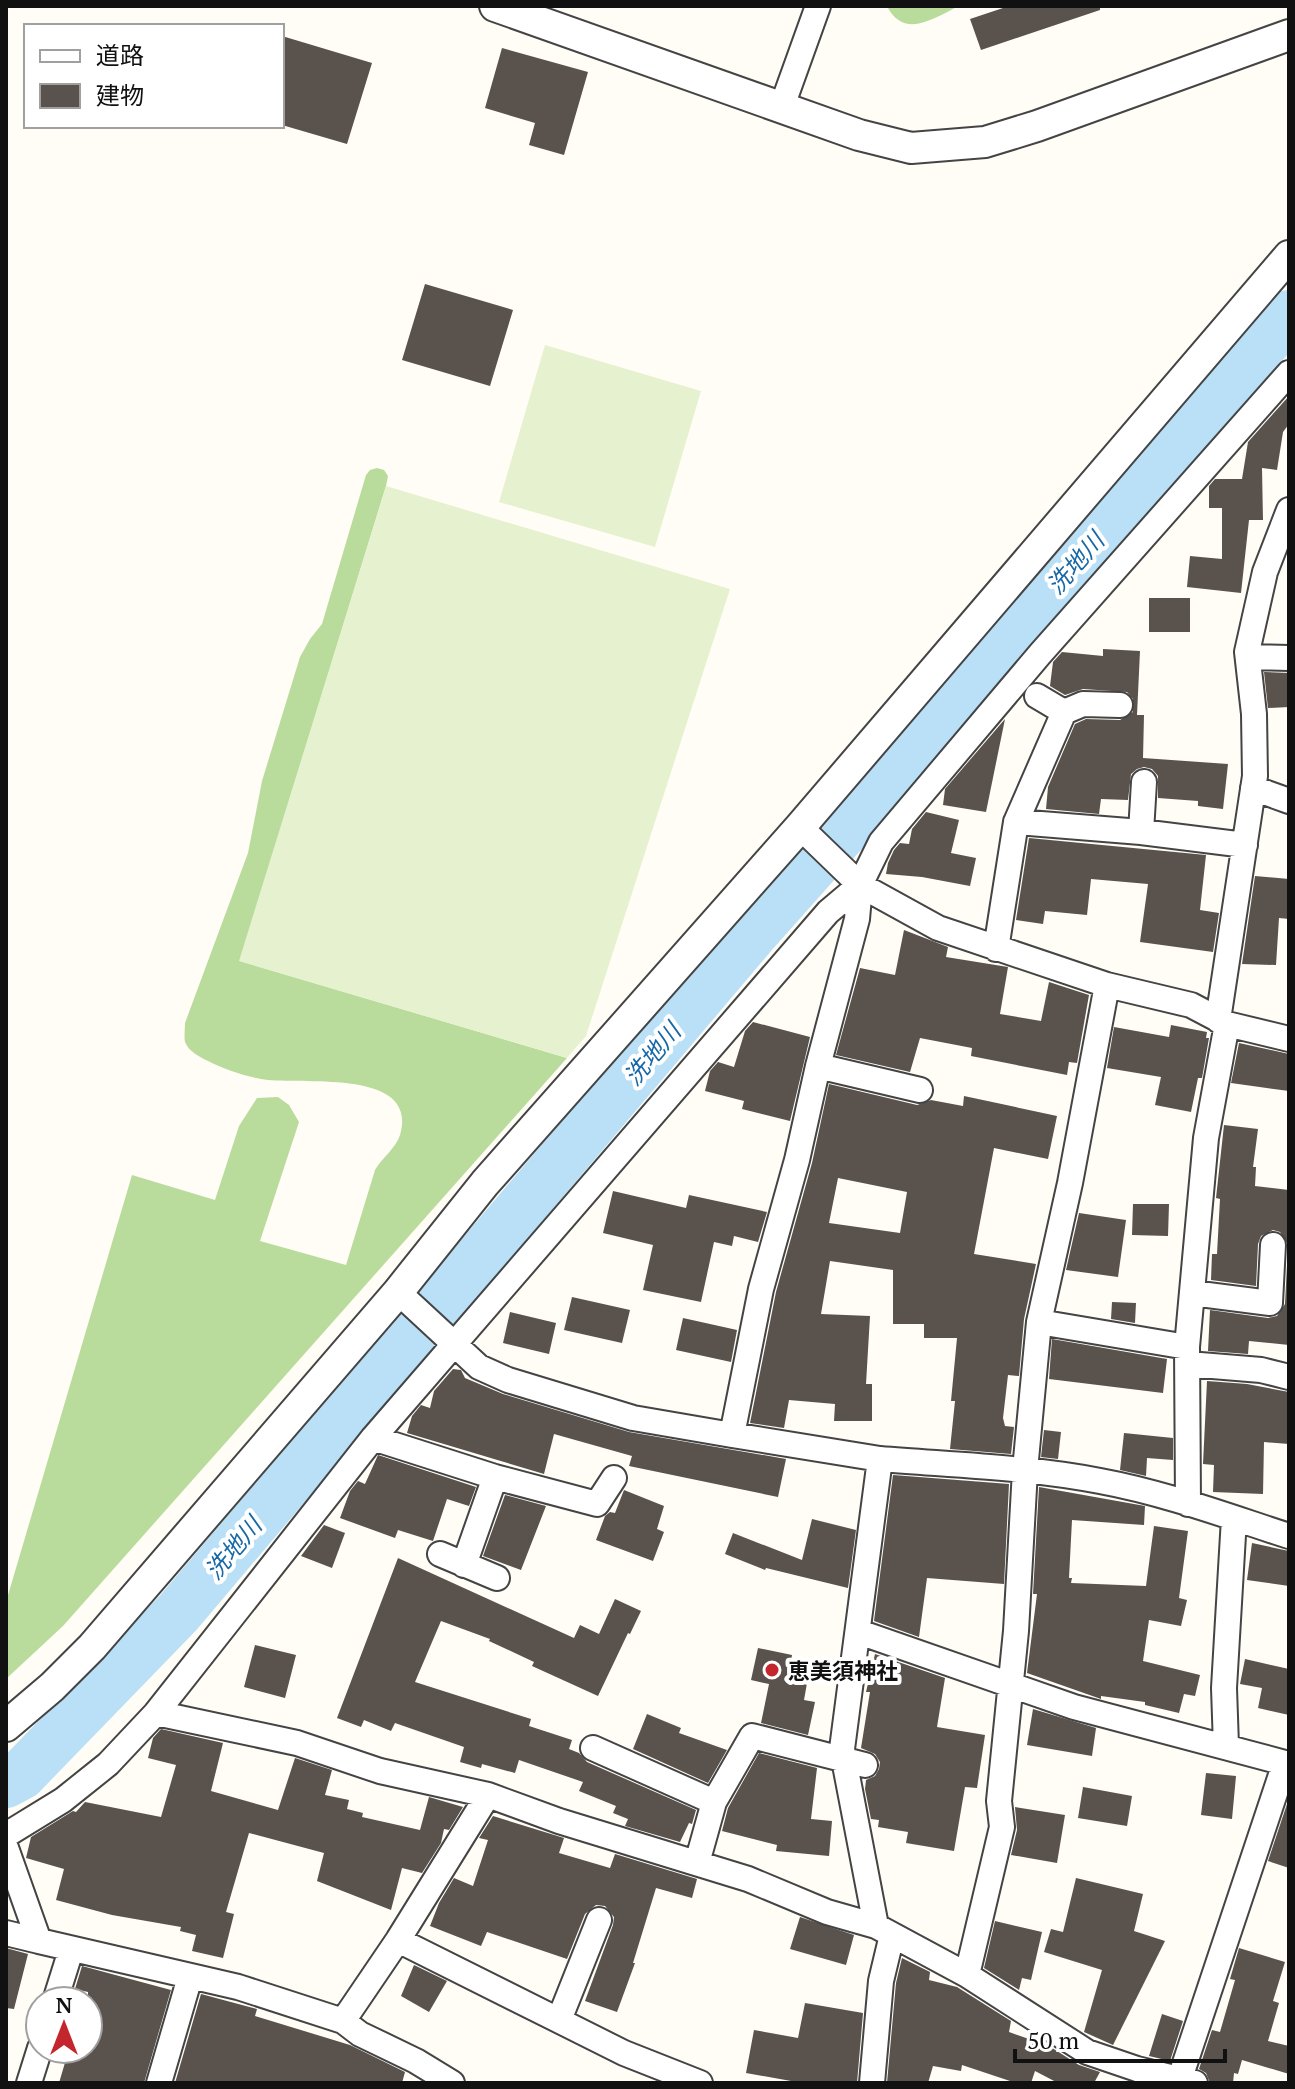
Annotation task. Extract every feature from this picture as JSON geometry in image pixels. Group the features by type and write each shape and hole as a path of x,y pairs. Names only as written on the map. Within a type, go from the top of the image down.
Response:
{"street":[{"path":"495,6 781,109 859,135 911,148 985,142 1289,35"},
{"path":"781,109 818,6"},
{"path":"6,1726 92,1647 403,1297 485,1183 806,833 1289,256"},
{"path":"6,1835 63,1800 108,1764 156,1713 448,1340 856,882 881,842 1040,654 1289,373"},
{"path":"1188,1504 1187,1356 1206,1138 1253,788 1254,714 1248,657 1265,572 1289,510"},
{"path":"1248,657 1289,658"},
{"path":"1037,696 1064,712"},
{"path":"996,949 1016,822 1064,712 1083,704 1120,705"},
{"path":"1141,832 1144,782"},
{"path":"1253,788 1289,801"},
{"path":"1016,822 1141,832 1245,845"},
{"path":"806,833 856,882 938,928 1107,985 1191,1005 1222,1022 1289,1039"},
{"path":"732,1435 761,1289 797,1160 857,919 856,882"},
{"path":"967,1975 1002,1827 999,1801 1016,1631 1025,1470 1039,1322 1070,1183 1107,985"},
{"path":"818,1066 920,1090"},
{"path":"1192,1293 1270,1303 1273,1245"},
{"path":"403,1297 479,1367 508,1380 633,1418 880,1459 1025,1470 1098,1480 1150,1491 1289,1536"},
{"path":"1039,1322 1289,1377"},
{"path":"373,1438 495,1477 597,1504 614,1478"},
{"path":"872,2083 884,1930 854,1763 842,1749 880,1459"},
{"path":"464,1565 495,1477"},
{"path":"1226,1746 1224,1688 1234,1518"},
{"path":"440,1554 497,1578"},
{"path":"156,1713 297,1743 380,1771 488,1795 559,1821 748,1879 827,1912 884,1930 967,1975 1087,2052 1133,2076 1187,2081 1287,1763 1074,1707 859,1632"},
{"path":"697,1863 714,1802 752,1736 854,1763"},
{"path":"593,1748 714,1802"},
{"path":"343,2021 398,1940 488,1795"},
{"path":"6,1848 39,1941"},
{"path":"559,2020 599,1920"},
{"path":"6,1933 238,1987 343,2021 360,2034 416,2061 452,2083"},
{"path":"398,1940 624,2053 700,2083"},
{"path":"60,1985 71,1950"},
{"path":"159,2083 190,1977"}],"green space":[{"path":"887,6 959,6 930,20 911,24 894,16"},
{"path":"545,345 701,391 655,547 499,502"},
{"path":"377,468 384,470 388,476 386,486 240,961 567,1058 63,1626 6,1679 6,1602 132,1175 215,1200 239,1126 257,1098 278,1097 289,1105 299,1122 260,1241 346,1265 375,1170 400,1135 401,1113 392,1098 374,1089 351,1084 278,1081 248,1076 198,1056 185,1042 185,1023 248,853 262,781 300,657 322,624 366,475"},
{"path":"386,486 730,589 586,1036 567,1058 239,961"}],"building":[{"path":"1009,6 1100,6 1100,10 981,50 970,19"},
{"path":"284,37 372,63 347,144 284,126"},
{"path":"502,48 588,72 564,155 529,145 535,123 485,108"},
{"path":"425,284 513,310 490,386 402,360"},
{"path":"1289,396 1289,424 1283,432 1277,470 1262,468 1263,520 1249,520 1241,593 1187,587 1190,556 1222,559 1222,508 1209,508 1209,486 1215,479 1242,479 1248,442"},
{"path":"1149,598 1190,598 1190,632 1149,632"},
{"path":"1103,649 1140,651 1137,715 1144,715 1143,758 1228,764 1223,809 1198,806 1198,801 1158,798 1158,776 1152,769 1144,767 1131,774 1128,800 1101,799 1099,814 1046,809 1048,787 1075,724 1086,719 1120,720 1133,712 1133,699 1127,692 1083,689 1065,695 1050,686 1053,662 1062,652 1103,656"},
{"path":"1264,672 1289,673 1289,707 1268,708"},
{"path":"1005,719 986,812 943,805 945,789"},
{"path":"926,812 959,820 951,853 976,858 970,886 886,874 894,850 900,843 909,844 912,829"},
{"path":"1029,838 1206,855 1200,910 1219,913 1213,952 1140,942 1148,884 1091,879 1087,915 1045,911 1043,924 1016,920"},
{"path":"1255,876 1289,879 1289,919 1279,918 1276,965 1242,964"},
{"path":"904,930 948,947 946,957 1008,967 1000,1014 1041,1021 1049,982 1089,995 1077,1063 1069,1062 1067,1075 971,1056 972,1048 920,1038 910,1072 836,1055 860,968 895,975"},
{"path":"753,1022 810,1037 790,1121 742,1109 744,1101 705,1091 710,1071 718,1062 734,1067 745,1031"},
{"path":"1171,1025 1207,1032 1206,1038 1209,1038 1202,1078 1198,1078 1191,1112 1155,1105 1161,1077 1107,1068 1114,1027 1169,1037"},
{"path":"1239,1043 1289,1054 1289,1091 1231,1083"},
{"path":"829,1084 917,1105 931,1100 963,1106 964,1096 1057,1116 1048,1159 994,1148 974,1254 1036,1264 1024,1319 1019,1376 1008,1375 1003,1418 1005,1426 1014,1427 1011,1454 950,1449 957,1338 924,1338 924,1324 893,1324 893,1270 830,1261 821,1314 870,1316 866,1384 872,1384 872,1421 834,1421 835,1404 789,1400 784,1428 750,1423 776,1292 812,1163","holes":["838,1178 907,1192 900,1233 829,1223"]},
{"path":"1224,1125 1258,1129 1253,1167 1256,1167 1255,1186 1289,1190 1289,1345 1249,1341 1248,1354 1208,1351 1210,1310 1268,1318 1277,1316 1285,1304 1288,1245 1280,1232 1273,1230 1261,1236 1256,1286 1211,1280 1212,1254 1217,1254 1220,1199 1216,1198"},
{"path":"613,1191 686,1208 689,1195 767,1212 758,1242 734,1236 732,1246 714,1242 701,1302 643,1290 653,1245 603,1233"},
{"path":"1133,1204 1169,1204 1168,1236 1132,1235"},
{"path":"1079,1213 1126,1220 1118,1277 1066,1270"},
{"path":"572,1297 630,1310 622,1343 564,1330"},
{"path":"1112,1302 1136,1303 1135,1323 1111,1319"},
{"path":"510,1312 556,1323 549,1354 503,1343"},
{"path":"683,1318 737,1330 731,1362 676,1350"},
{"path":"1052,1339 1167,1359 1163,1393 1049,1379"},
{"path":"453,1369 461,1370 465,1378 503,1394 629,1432 786,1459 778,1497 629,1466 632,1456 554,1434 544,1474 407,1433 412,1416 421,1405 430,1408 434,1391"},
{"path":"1207,1381 1289,1392 1289,1444 1264,1442 1263,1494 1213,1492 1214,1465 1203,1464"},
{"path":"1044,1430 1061,1432 1058,1459 1041,1457"},
{"path":"1124,1433 1173,1438 1173,1460 1147,1458 1146,1476 1120,1470"},
{"path":"378,1455 476,1487 469,1506 447,1499 433,1541 398,1530 395,1538 340,1518 350,1491 358,1481 365,1484"},
{"path":"893,1475 1009,1484 1004,1584 927,1578 919,1637 874,1621"},
{"path":"1039,1487 1145,1506 1144,1525 1072,1520 1071,1583 1146,1586 1154,1526 1188,1531 1179,1598 1187,1600 1181,1626 1149,1620 1143,1661 1200,1675 1195,1696 1184,1694 1179,1713 1145,1705 1145,1702 1101,1696 1101,1699 1027,1673 1037,1594 1033,1594"},
{"path":"624,1490 664,1506 657,1529 664,1532 653,1561 596,1540 605,1516 615,1513"},
{"path":"505,1495 546,1506 521,1570 483,1556"},
{"path":"812,1519 856,1530 848,1588 765,1570 725,1554 733,1533 802,1560"},
{"path":"324,1525 345,1533 332,1568 301,1556"},
{"path":"1252,1543 1289,1551 1289,1586 1247,1580"},
{"path":"398,1558 574,1638 580,1625 599,1634 615,1599 641,1611 598,1696 532,1666 534,1662 490,1639 441,1621 415,1682 531,1719 529,1726 572,1740 569,1749 579,1753 587,1762 696,1810 692,1824 689,1823 680,1842 625,1826 628,1819 613,1813 616,1806 579,1791 583,1782 519,1760 515,1773 482,1764 481,1768 460,1762 464,1747 395,1723 391,1731 364,1720 361,1727 337,1718"},
{"path":"255,1645 296,1655 285,1698 244,1687"},
{"path":"758,1648 792,1655 790,1668 809,1672 804,1700 815,1702 808,1735 761,1723 769,1684 751,1680"},
{"path":"875,1654 945,1678 937,1727 985,1735 977,1788 965,1787 954,1851 906,1843 908,1832 878,1827 879,1820 871,1819 866,1780 875,1776 880,1762 875,1754 861,1748 870,1692 866,1692"},
{"path":"1245,1659 1289,1669 1289,1715 1258,1708 1262,1688 1240,1684"},
{"path":"1033,1709 1096,1728 1092,1756 1027,1745"},
{"path":"647,1714 681,1728 679,1733 727,1750 708,1783 633,1749"},
{"path":"161,1729 223,1743 211,1791 278,1810 295,1758 332,1770 325,1795 349,1800 347,1809 363,1813 362,1817 420,1830 429,1797 463,1807 449,1830 444,1829 441,1843 422,1873 402,1868 391,1910 317,1881 324,1853 249,1833 226,1912 234,1914 223,1958 192,1951 196,1935 180,1931 181,1927 112,1915 56,1900 64,1869 26,1858 31,1837 76,1812 85,1802 161,1817 176,1765 148,1758 153,1738"},
{"path":"759,1753 817,1768 811,1819 832,1821 829,1856 776,1851 777,1845 722,1831 728,1808"},
{"path":"1206,1773 1236,1776 1232,1819 1201,1815"},
{"path":"1083,1787 1132,1796 1127,1826 1078,1818"},
{"path":"1289,1798 1289,1868 1268,1861"},
{"path":"1015,1807 1065,1815 1057,1863 1011,1855 1017,1830"},
{"path":"493,1816 564,1838 559,1853 610,1868 615,1854 697,1879 692,1898 656,1888 635,1963 617,2012 585,2001 613,1925 614,1917 605,1906 596,1905 585,1914 567,1959 487,1932 481,1946 430,1926 454,1878 473,1886 488,1840 479,1838"},
{"path":"1076,1878 1143,1894 1134,1931 1165,1941 1113,2045 1084,2032 1102,1970 1044,1952 1051,1929 1063,1932"},
{"path":"800,1917 854,1935 846,1965 790,1949"},
{"path":"995,1921 1042,1932 1031,1980 1022,1978 1019,1990 984,1968"},
{"path":"6,1948 28,1954 14,2009 6,2008"},
{"path":"1239,1948 1285,1962 1273,2001 1279,2003 1268,2041 1289,2046 1289,2074 1242,2060 1238,2074 1234,2073 1233,2083 1210,2083 1206,2073 1199,2069 1212,2030 1220,2032 1235,1980 1230,1979"},
{"path":"902,1958 930,1972 929,1980 957,1987 1011,2021 1009,2032 1049,2046 1079,2065 1100,2072 1094,2083 1058,2083 1035,2071 1031,2083 1016,2083 962,2065 961,2071 933,2066 928,2083 887,2083 896,1983"},
{"path":"414,1965 447,1981 429,2012 401,1996"},
{"path":"82,1966 171,1990 144,2083 59,2083 64,2065 104,2065 104,1985 76,1985"},
{"path":"201,1994 257,2009 255,2016 350,2045 405,2072 402,2083 175,2083"},
{"path":"805,2003 863,2013 857,2083 802,2083 746,2073 754,2030 798,2038"},
{"path":"1162,2014 1183,2021 1170,2061 1149,2056"}],"waterway":[{"name":"洗地川","path":"6,1783 21,1775 178,1613 751,936 905,763 1116,511 1289,315"}],"place":[{"name":"恵美須神社","path":"772,1670"}]}
